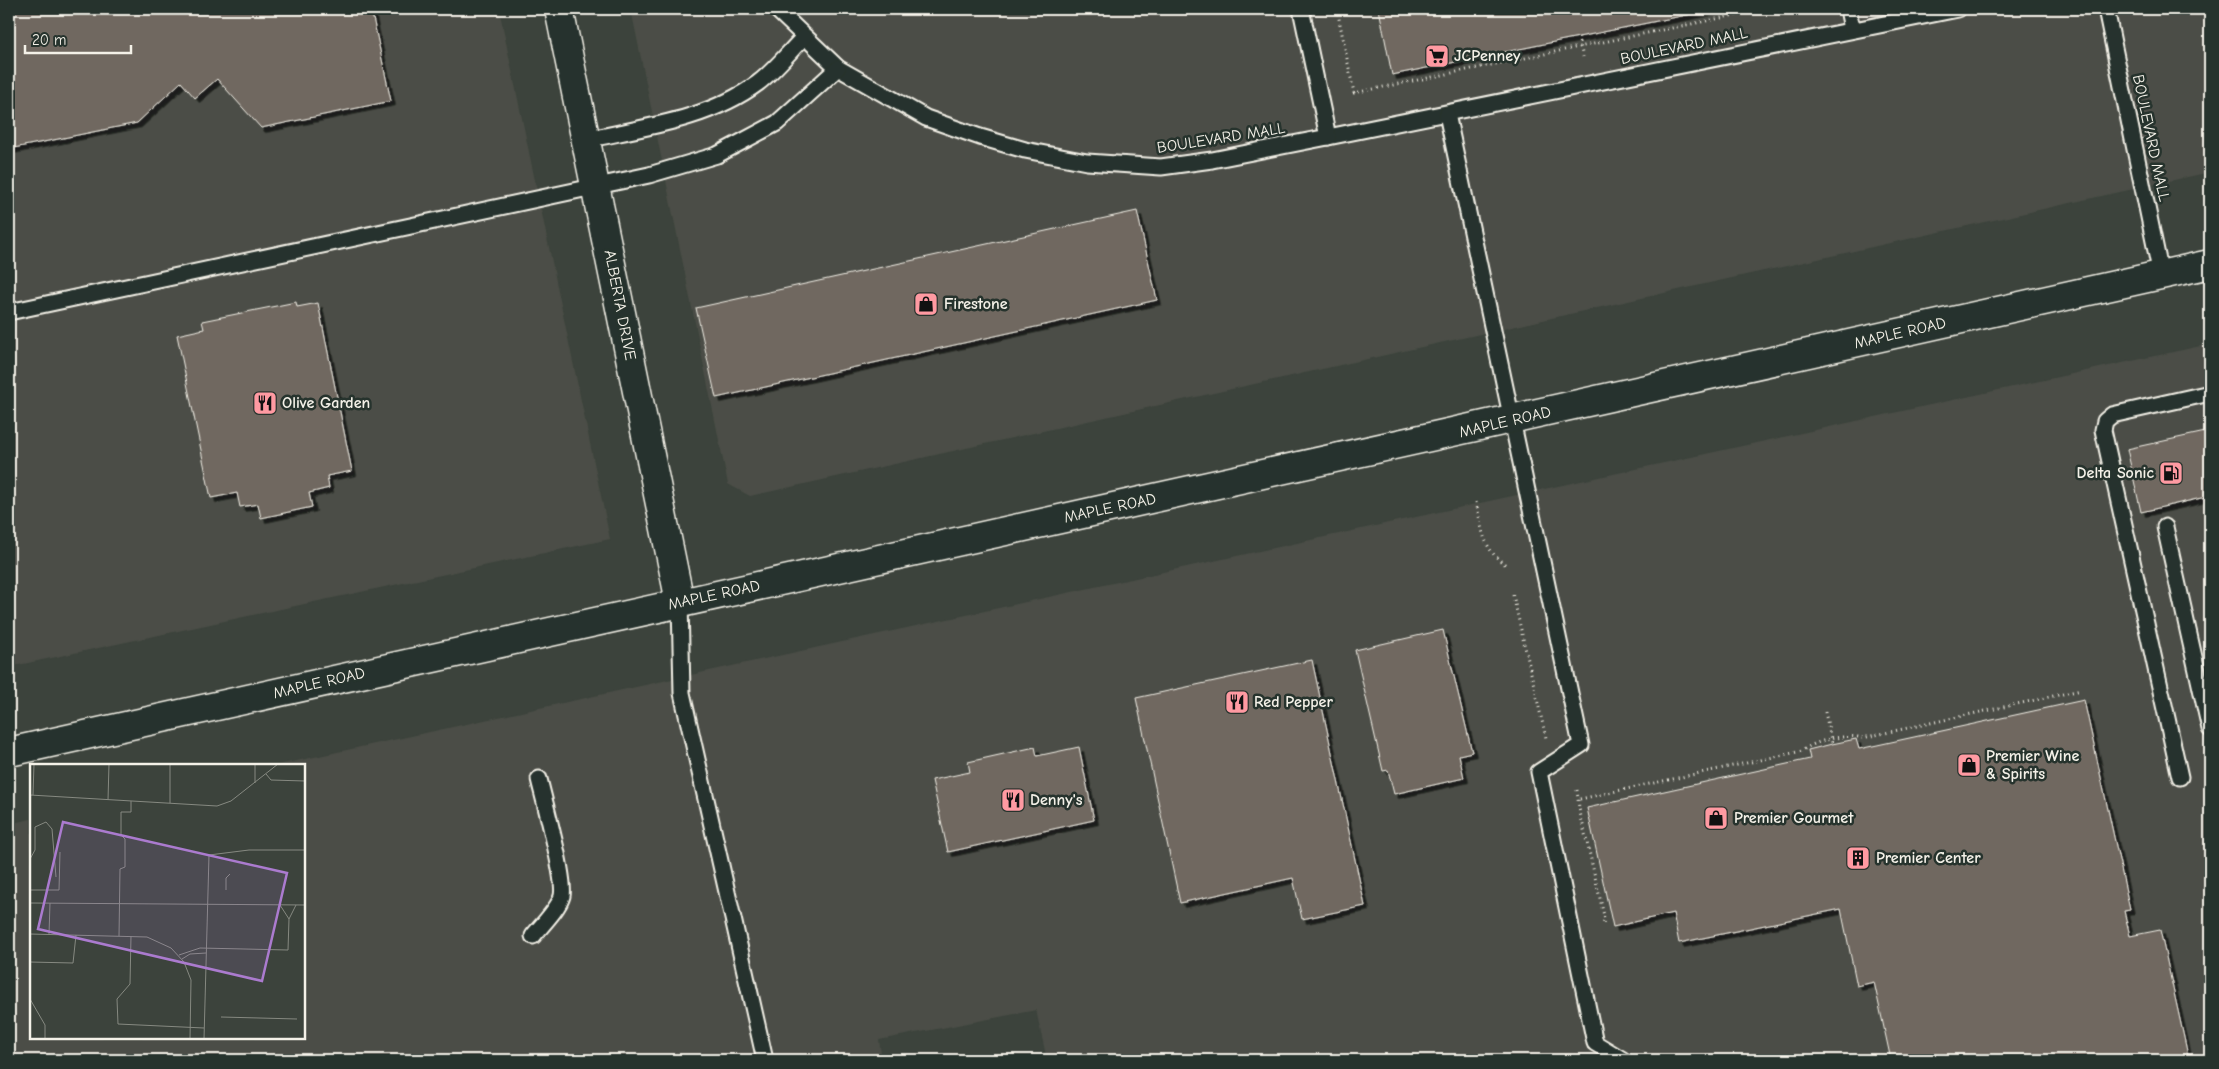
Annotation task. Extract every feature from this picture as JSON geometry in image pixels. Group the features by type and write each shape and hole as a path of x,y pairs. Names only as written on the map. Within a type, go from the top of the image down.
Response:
{"main road":[{"name":"ALBERTA DRIVE","path":"559,9 680,602"},
{"name":"MAPLE ROAD","path":"9,752 680,602 1510,421 2210,264"}],"lane":[{"name":"BOULEVARD MALL","path":"776,9 838,68 926,118 1025,150 1087,162 1161,167 1212,160 1328,138 1852,29 1958,9"},
{"path":"1301,9 1328,138"},
{"path":"1848,9 1852,29"},
{"name":"BOULEVARD MALL","path":"2106,9 2161,275"},
{"path":"585,140 694,116 735,99 760,81 804,37"},
{"path":"9,312 656,173 718,155 777,124 838,68"},
{"path":"1447,114 1510,421 1581,744 1538,772 1595,1043 1624,1060"},
{"path":"2180,777 2103,430 2105,421 2112,415 2210,393"},
{"path":"2165,527 2210,729"},
{"path":"680,602 682,693 765,1060"},
{"path":"533,936 562,896 562,878 539,779"}],"path":[{"path":"1337,9 1354,93 1765,9"},
{"path":"1578,37 1582,57"},
{"path":"1476,502 1489,550 1506,565"},
{"path":"1513,595 1547,742"},
{"path":"1580,799 1802,751 1808,745 1832,742 1853,735 1862,738 2081,690"},
{"path":"1825,712 1832,742"},
{"path":"1578,790 1580,808 1605,920 1601,924"}],"shaded area":[{"path":"9,9 499,9 610,539 9,667"},
{"path":"631,9 2210,9 2210,172 750,496 728,484"},
{"path":"2210,344 2210,1060 1047,1060 1036,1010 879,1040 882,1060 9,1060 9,824 30,819 30,1039 305,1039 305,764 283,764"}],"building":[{"path":"9,9 371,9 391,101 261,128 217,79 195,98 181,82 137,123 9,149"},
{"name":"JCPenney","path":"1379,9 1716,9 1392,75"},
{"name":"Firestone","path":"1137,211 1157,300 716,398 696,308"},
{"name":"Olive Garden","path":"296,302 297,307 318,303 352,471 327,476 329,488 309,493 312,507 261,518 258,504 240,507 237,493 211,498 177,335 204,329 202,321"},
{"name":"Delta Sonic","path":"2210,431 2210,496 2141,512 2127,449"},
{"path":"1443,630 1472,752 1459,755 1464,778 1394,794 1388,770 1383,771 1355,650"},
{"path":"1312,660 1365,906 1302,919 1293,878 1180,903 1136,698"},
{"name":"Premier Center","path":"2084,700 2130,910 2124,911 2130,936 2160,930 2189,1060 1891,1060 1874,982 1857,986 1841,909 1679,943 1673,913 1613,927 1587,808 1810,759 1808,750 1832,744 1856,739 1859,749"},
{"name":"Denny's","path":"1035,747 1037,756 1079,747 1094,820 948,852 932,780 970,772 968,762"}],"place":[{"name":"JCPenney","path":"1437,56"},
{"name":"Firestone","path":"926,304"},
{"name":"Olive Garden","path":"265,403"},
{"name":"Delta Sonic","path":"2171,473"},
{"name":"Red Pepper","path":"1237,702"},
{"name":"Premier Wine & Spirits","path":"1969,765"},
{"name":"Denny's","path":"1013,800"},
{"name":"Premier Gourmet","path":"1716,818"},
{"name":"Premier Center","path":"1858,858"}]}
